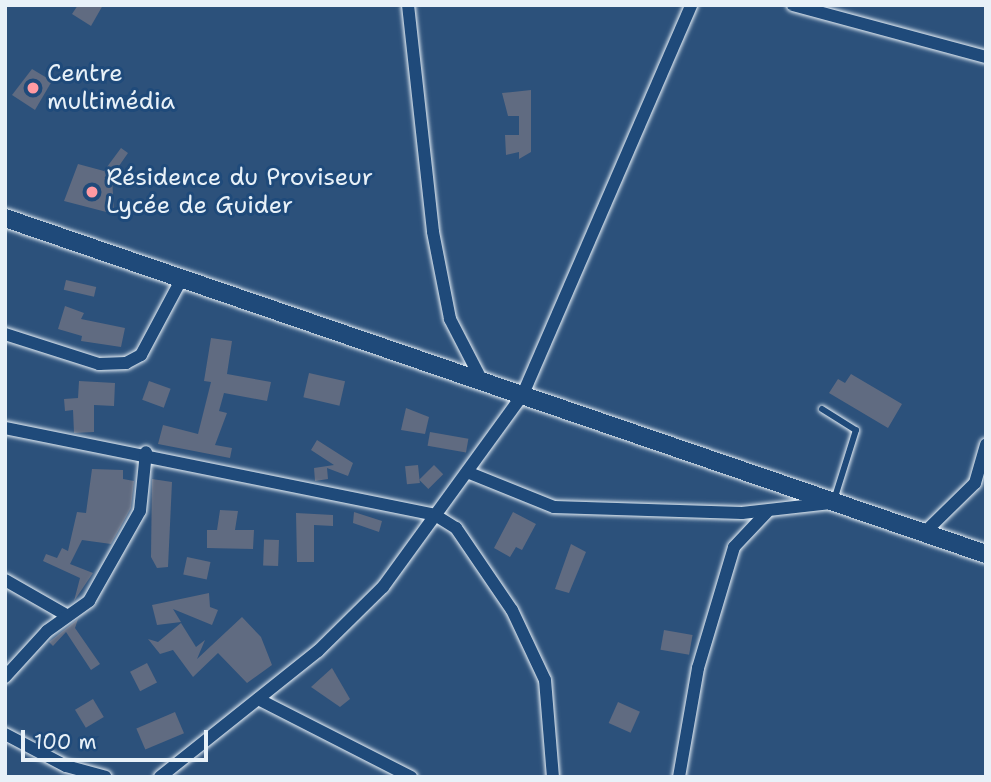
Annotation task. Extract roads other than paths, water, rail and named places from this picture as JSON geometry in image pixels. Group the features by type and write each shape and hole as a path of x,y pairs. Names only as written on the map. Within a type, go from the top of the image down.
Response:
{"main road":[{"path":"5,218 986,554"}],"street":[{"path":"408,5 433,232 450,319 481,379"},
{"path":"159,777 258,699 383,587 523,394 691,5"},
{"path":"793,5 986,57"},
{"path":"5,334 99,364 126,363 141,355 181,280"},
{"path":"5,428 146,452 435,514 456,528 512,610 545,680 553,777"},
{"path":"924,533 981,483 986,445"},
{"path":"5,677 66,615 89,601 130,535 140,511 146,452"},
{"path":"467,472 554,507 767,512 832,502"},
{"path":"678,777 723,580 734,547 767,512"},
{"path":"5,580 66,615"},
{"path":"258,699 411,777"},
{"path":"5,734 66,766 107,777"}],"lane":[{"path":"822,409 856,430 832,502"}],"place":[{"name":"Centre multimédia","path":"33,88"},
{"name":"Résidence du Proviseur Lycée de Guider","path":"92,192"}]}
